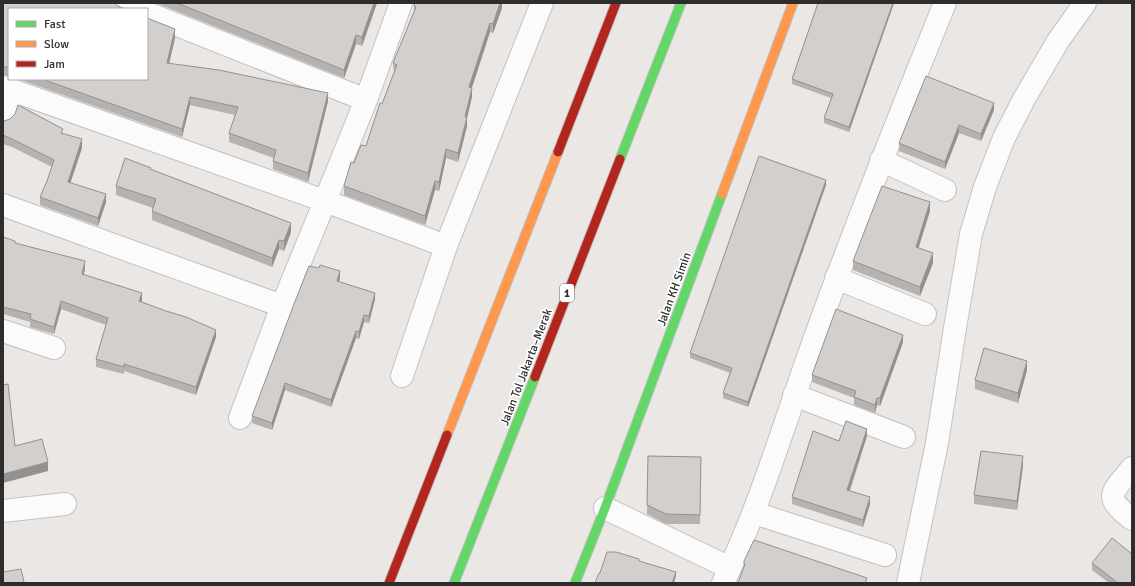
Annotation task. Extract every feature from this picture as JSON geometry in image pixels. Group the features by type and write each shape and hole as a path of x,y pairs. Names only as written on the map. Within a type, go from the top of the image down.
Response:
{"main road":[{"path":"389,583 616,3"},
{"name":"Jalan Tol Jakarta–Merak","path":"454,583 681,3"},
{"name":"Jalan KH Simin","path":"575,583 605,508 792,3"}],"street":[{"path":"123,3 136,8"},
{"path":"240,418 282,306 366,100 401,3"},
{"path":"402,376 446,246 542,3"},
{"path":"605,508 726,575 754,513 836,278 945,3"},
{"path":"908,583 937,443 955,328 972,234 986,186 1004,138 1024,99 1058,42 1085,3"},
{"path":"148,13 366,100"},
{"path":"3,117 8,89 325,201 446,246"},
{"path":"882,160 945,190"},
{"path":"3,205 282,306"},
{"path":"836,278 924,314"},
{"path":"3,331 54,348"},
{"path":"794,395 904,437"},
{"path":"1132,468 1113,492 1112,498 1116,505 1132,519"},
{"path":"3,511 65,504"},
{"path":"754,513 885,555"}],"building":[{"path":"3,3 114,3 123,8 8,8 8,67 3,67"},
{"path":"177,3 374,3 362,37 356,35 344,70"},
{"path":"415,3 500,3 493,24 490,23 469,87 472,88 465,117 467,117 458,153 446,149 439,182 435,181 425,216 344,186 351,162 354,163 361,145 366,146 380,103 382,104 397,65 393,63 416,7 414,6"},
{"path":"818,3 893,3 849,127 824,118 833,94 792,79"},
{"path":"148,18 175,29 167,63 219,70 328,93 308,173 273,161 276,150 229,133 238,107 190,97 182,129 45,80 148,80"},
{"path":"926,76 994,103 981,134 959,125 945,162 899,143"},
{"path":"18,105 63,129 61,133 82,139 68,182 106,194 98,218 40,197 54,160 3,135 3,121 10,119 15,114"},
{"path":"759,156 826,180 748,402 723,393 732,368 690,353"},
{"path":"125,158 291,223 284,241 279,240 272,258 152,211 156,199 116,186"},
{"path":"882,186 930,202 916,247 933,253 920,287 853,261"},
{"path":"3,237 15,241 15,243 85,261 82,274 142,293 139,301 186,317 216,330 196,387 124,364 124,367 96,359 108,318 61,301 54,327 30,319 31,314 3,307"},
{"path":"320,265 340,271 337,281 375,293 369,316 364,315 359,332 356,331 331,400 285,383 272,423 252,416 309,266 319,268"},
{"path":"836,309 903,335 880,398 877,398 875,405 854,397 856,391 812,375"},
{"path":"984,348 1027,361 1018,393 975,380"},
{"path":"8,384 15,446 42,439 48,462 3,474 3,385"},
{"path":"846,421 867,429 847,490 870,497 863,520 792,497 813,431 839,441"},
{"path":"981,451 1023,456 1017,501 974,495"},
{"path":"648,456 701,457 700,515 666,514 647,505"},
{"path":"1112,538 1132,554 1132,583 1118,583 1092,563"},
{"path":"754,540 867,578 865,583 738,583 745,564 744,561"},
{"path":"607,552 616,552 639,559 639,561 676,572 672,583 595,583"},
{"path":"21,569 24,582 3,583 3,572"}],"traffic: fast":[{"path":"620,159 681,3"},
{"path":"575,583 605,508 722,194"},
{"path":"454,583 535,377"}],"traffic: slow":[{"path":"722,194 793,3"},
{"path":"447,435 558,152"}],"traffic: jam":[{"path":"558,152 616,3"},
{"path":"535,377 620,159"},
{"path":"389,583 447,435"}]}
